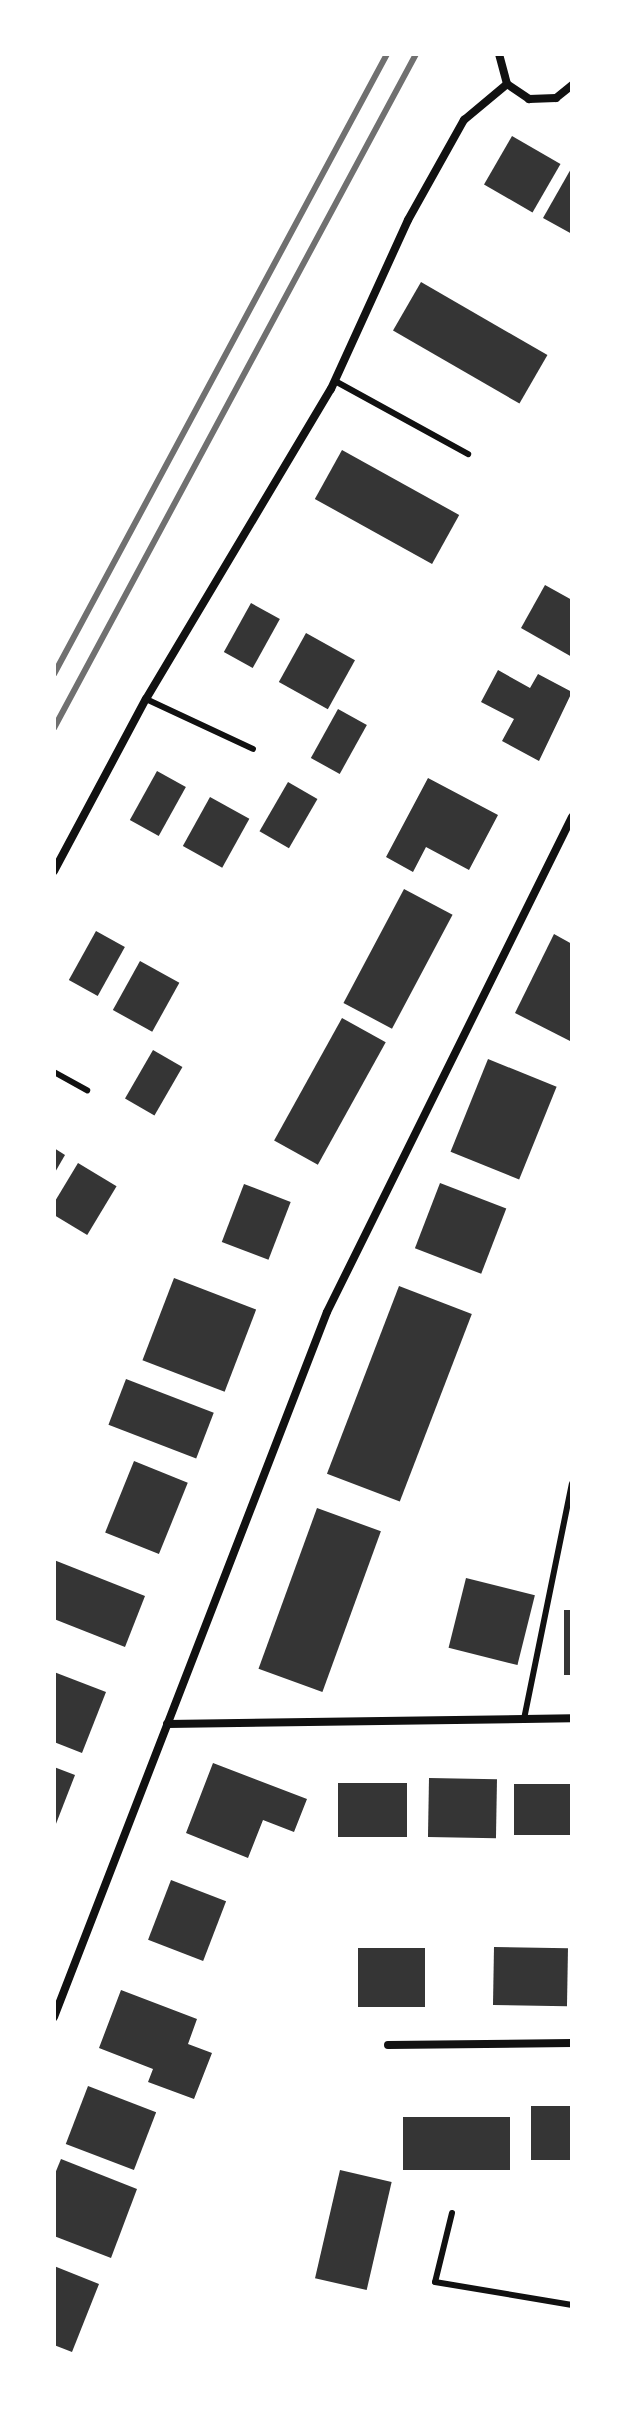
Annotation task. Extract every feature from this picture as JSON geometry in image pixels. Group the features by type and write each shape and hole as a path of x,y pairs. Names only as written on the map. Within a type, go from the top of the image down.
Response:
{"street":[{"path":"499,54 507,84 529,99 542,100 572,85"},
{"path":"54,871 146,699 335,381 408,220 464,120 507,84"},
{"path":"54,2017 327,1312 572,817"},
{"path":"167,1724 572,1718"},
{"path":"388,2045 572,2043"}],"lane":[{"path":"335,381 468,454"},
{"path":"146,699 253,749"},
{"path":"54,1072 87,1090"},
{"path":"524,1719 572,1484"},
{"path":"452,2213 435,2282 572,2305"}],"building":[{"path":"512,136 560,164 532,212 484,184"},
{"path":"572,167 572,234 543,218"},
{"path":"421,282 547,355 519,403 393,330"},
{"path":"342,450 459,515 432,564 315,499"},
{"path":"545,585 572,600 572,657 521,628"},
{"path":"251,603 280,619 253,668 224,652"},
{"path":"306,633 355,660 328,709 279,682"},
{"path":"498,670 530,688 538,674 572,692 539,761 502,741 514,719 481,702"},
{"path":"338,709 367,725 340,774 311,758"},
{"path":"157,771 186,787 159,836 130,820"},
{"path":"428,778 498,815 469,870 426,847 413,872 386,857"},
{"path":"288,782 317,799 289,848 260,831"},
{"path":"210,797 249,819 222,868 183,846"},
{"path":"404,889 453,915 392,1029 343,1003"},
{"path":"96,931 125,947 98,996 69,980"},
{"path":"554,934 572,944 570,1041 515,1013"},
{"path":"140,961 179,983 152,1032 113,1010"},
{"path":"342,1018 386,1042 318,1165 274,1140"},
{"path":"153,1050 182,1067 154,1115 125,1098"},
{"path":"488,1059 557,1087 519,1179 451,1152"},
{"path":"54,1148 65,1155 54,1174"},
{"path":"78,1163 117,1186 87,1235 54,1215 54,1203"},
{"path":"440,1183 506,1208 481,1274 415,1248"},
{"path":"244,1184 291,1202 268,1260 222,1242"},
{"path":"174,1278 256,1310 225,1392 142,1360"},
{"path":"399,1286 472,1314 400,1502 327,1474"},
{"path":"126,1379 214,1413 196,1458 108,1425"},
{"path":"134,1461 188,1483 159,1554 105,1532"},
{"path":"317,1508 381,1531 322,1692 259,1669"},
{"path":"54,1560 145,1596 125,1647 54,1619"},
{"path":"466,1578 535,1595 517,1665 449,1648"},
{"path":"564,1610 572,1610 572,1675 564,1675"},
{"path":"54,1672 106,1692 82,1753 54,1742"},
{"path":"213,1763 307,1799 294,1832 263,1820 248,1858 186,1833"},
{"path":"54,1767 75,1775 54,1829"},
{"path":"429,1778 497,1779 496,1838 428,1837"},
{"path":"338,1783 407,1783 407,1837 338,1837"},
{"path":"514,1784 572,1784 572,1835 514,1835"},
{"path":"171,1880 226,1901 203,1961 148,1940"},
{"path":"494,1947 568,1948 567,2006 493,2005"},
{"path":"358,1948 425,1948 425,2007 358,2007"},
{"path":"121,1990 197,2019 188,2044 212,2053 194,2099 148,2082 153,2069 99,2048"},
{"path":"88,2086 156,2112 134,2170 66,2144"},
{"path":"531,2106 572,2106 572,2160 531,2160"},
{"path":"403,2117 510,2117 510,2170 403,2170"},
{"path":"61,2159 137,2189 111,2258 54,2236 54,2176"},
{"path":"340,2170 392,2182 367,2290 315,2278"},
{"path":"54,2266 99,2284 72,2352 54,2345"}],"railway":[{"path":"54,674 387,54"},
{"path":"54,728 416,54"}]}
